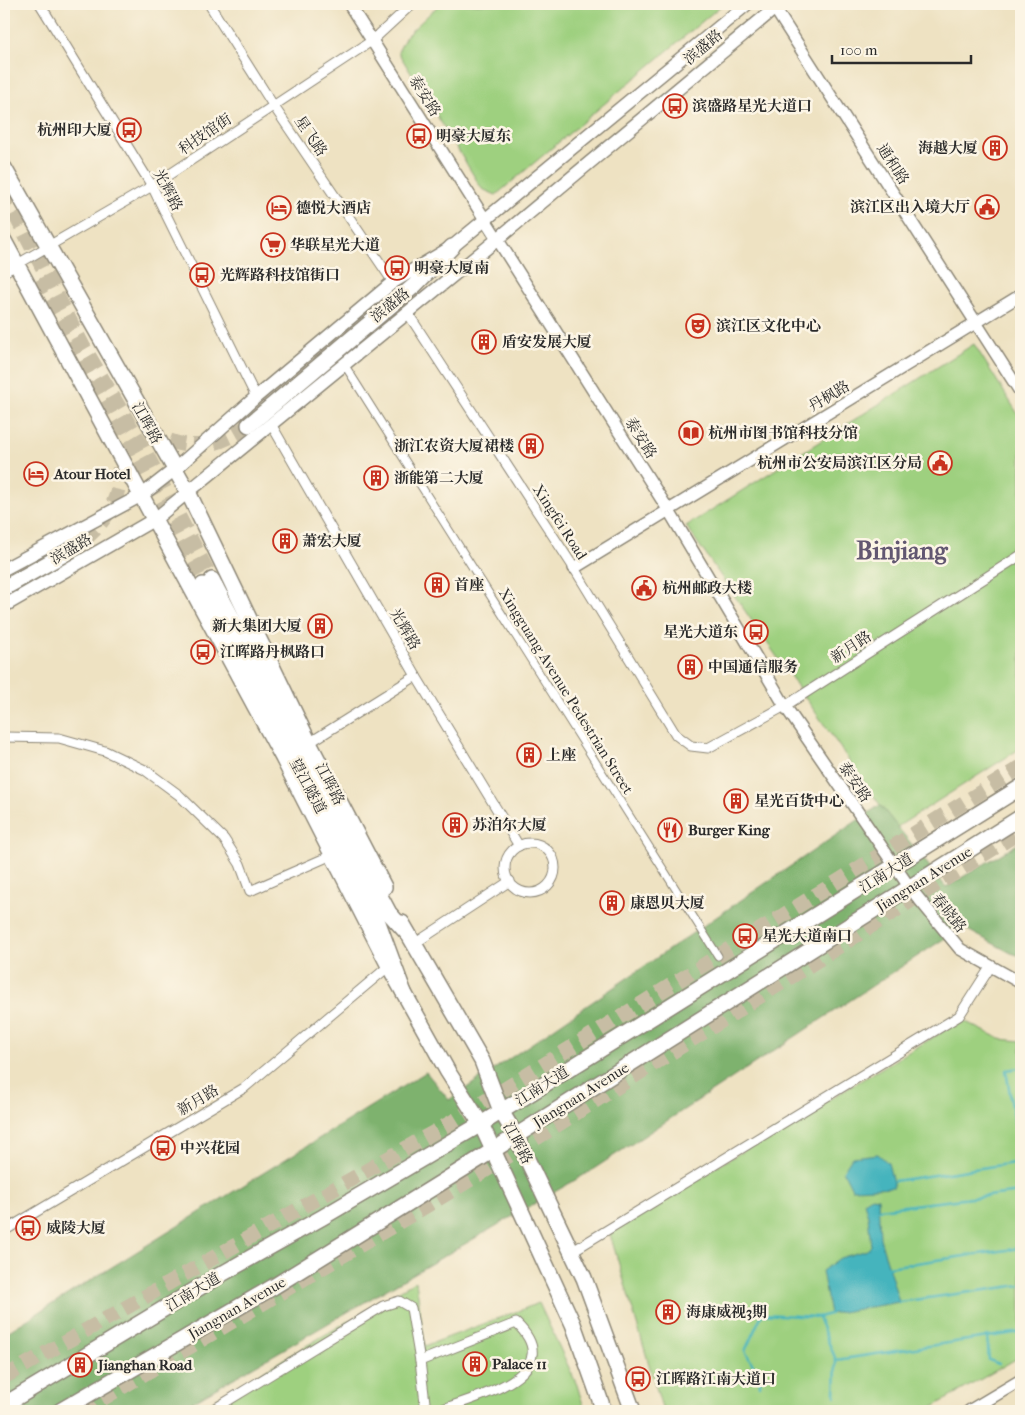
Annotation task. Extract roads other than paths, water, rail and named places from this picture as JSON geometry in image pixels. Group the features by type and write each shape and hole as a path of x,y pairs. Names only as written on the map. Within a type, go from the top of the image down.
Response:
{"main road":[{"name":"滨盛路","path":"4,567 142,495 174,470 256,397 393,282 452,247 746,4"},
{"name":"滨盛路","path":"4,606 156,518 499,238 776,5"},
{"name":"江晖路","path":"4,168 188,492 309,743 411,939 482,1061 501,1112 516,1136 584,1278 633,1411"},
{"name":"江晖路","path":"4,240 10,268 156,518 389,966 481,1124 492,1152 573,1324 604,1411"},
{"path":"248,425 415,284 452,247"},
{"path":"4,588 66,553"},
{"name":"望江隧道","path":"404,992 376,918 208,582 389,913 411,939"},
{"name":"江南大道","path":"4,1405 220,1275 501,1112 1021,787"},
{"name":"Jiangnan Avenue","path":"60,1411 254,1298 492,1152 1021,817"}],"street":[{"name":"光辉路","path":"40,4 152,186 256,397"},
{"name":"星飞路","path":"209,4 273,105 393,282"},
{"name":"泰安路","path":"349,4 484,220 499,238 669,511 785,706 910,888"},
{"name":"科技馆街","path":"10,268 152,186 373,40 412,4"},
{"name":"通和路","path":"776,5 1021,393"},
{"name":"丹枫路","path":"574,568 1021,295"},
{"name":"Xingfei Road","path":"407,312 574,568 676,735 691,746"},
{"name":"Xingguang Avenue Pedestrian Street","path":"344,364 718,956"},
{"name":"光辉路","path":"271,424 416,676 519,846"},
{"name":"新月路","path":"691,746 708,748 785,706 1021,555"},
{"path":"309,743 416,676"},
{"path":"4,737 59,738 105,751 145,770 179,794 224,838 240,864 250,891 332,855"},
{"path":"536,844 550,853 554,860 553,877 543,889 536,892 521,891 514,887 506,874 505,865 512,850 519,846 536,844"},
{"path":"411,939 510,880"},
{"name":"春晓路","path":"910,888 960,949 1021,983"},
{"name":"新月路","path":"4,1231 244,1088 389,966"},
{"path":"571,1252 959,1016 991,966"},
{"path":"211,1411 384,1306 399,1301 411,1308 426,1411"},
{"path":"420,1361 516,1323 528,1334 533,1348 527,1369 511,1382 437,1411"},
{"path":"970,1411 1021,1380"}],"water":[{"path":"878,1154 888,1163 894,1187 852,1189 843,1171 852,1157"},
{"path":"872,1197 878,1198 880,1238 899,1302 830,1314 822,1271 840,1258 867,1250 871,1246 868,1216 864,1202"}],"waterway":[{"path":"1021,1068 1006,1070 1021,1161"},
{"path":"894,1181 1021,1162"},
{"path":"879,1209 1021,1192"},
{"path":"888,1267 1021,1248"},
{"path":"899,1302 1021,1285"},
{"path":"760,1385 760,1377 745,1351 762,1314 818,1317"},
{"path":"830,1314 818,1317 836,1360 835,1396"},
{"path":"836,1360 1021,1332"},
{"path":"987,1336 989,1360 999,1364"}],"tunnel":[{"path":"4,193 83,346 142,446 212,580"},
{"path":"34,282 118,427 203,585"},
{"path":"149,430 175,442 199,446 224,440 249,425"},
{"path":"66,553 91,533 110,511 119,484 117,451"},
{"path":"4,1377 452,1122 1021,767"},
{"path":"82,1411 483,1172 1021,831"}],"place":[{"name":"滨盛路星光大道口","path":"675,106"},
{"name":"杭州印大厦","path":"129,130"},
{"name":"明豪大厦东","path":"419,136"},
{"name":"海越大厦","path":"995,148"},
{"name":"滨江区出入境大厅","path":"987,207"},
{"name":"德悦大酒店","path":"279,208"},
{"name":"华联星光大道","path":"273,245"},
{"name":"明豪大厦南","path":"397,268"},
{"name":"光辉路科技馆街口","path":"202,275"},
{"name":"滨江区文化中心","path":"698,326"},
{"name":"盾安发展大厦","path":"484,342"},
{"name":"杭州市图书馆科技分馆","path":"691,433"},
{"name":"浙江农资大厦裙楼","path":"531,446"},
{"name":"杭州市公安局滨江区分局","path":"940,463"},
{"name":"Atour Hotel","path":"36,474"},
{"name":"浙能第二大厦","path":"376,478"},
{"name":"萧宏大厦","path":"285,541"},
{"name":"首座","path":"437,585"},
{"name":"杭州邮政大楼","path":"644,588"},
{"name":"新大集团大厦","path":"320,626"},
{"name":"星光大道东","path":"756,632"},
{"name":"江晖路丹枫路口","path":"203,652"},
{"name":"中国通信服务","path":"690,667"},
{"name":"上座","path":"529,755"},
{"name":"星光百货中心","path":"736,801"},
{"name":"苏泊尔大厦","path":"455,825"},
{"name":"Burger King","path":"670,830"},
{"name":"康恩贝大厦","path":"612,903"},
{"name":"星光大道南口","path":"745,936"},
{"name":"中兴花园","path":"163,1148"},
{"name":"威陵大厦","path":"28,1228"},
{"name":"海康威视3期","path":"668,1312"},
{"name":"Palace 11","path":"475,1364"},
{"name":"Jianghan Road","path":"80,1365"},
{"name":"江晖路江南大道口","path":"638,1379"}],"district":[{"name":"Binjiang","path":"902,550"}]}
